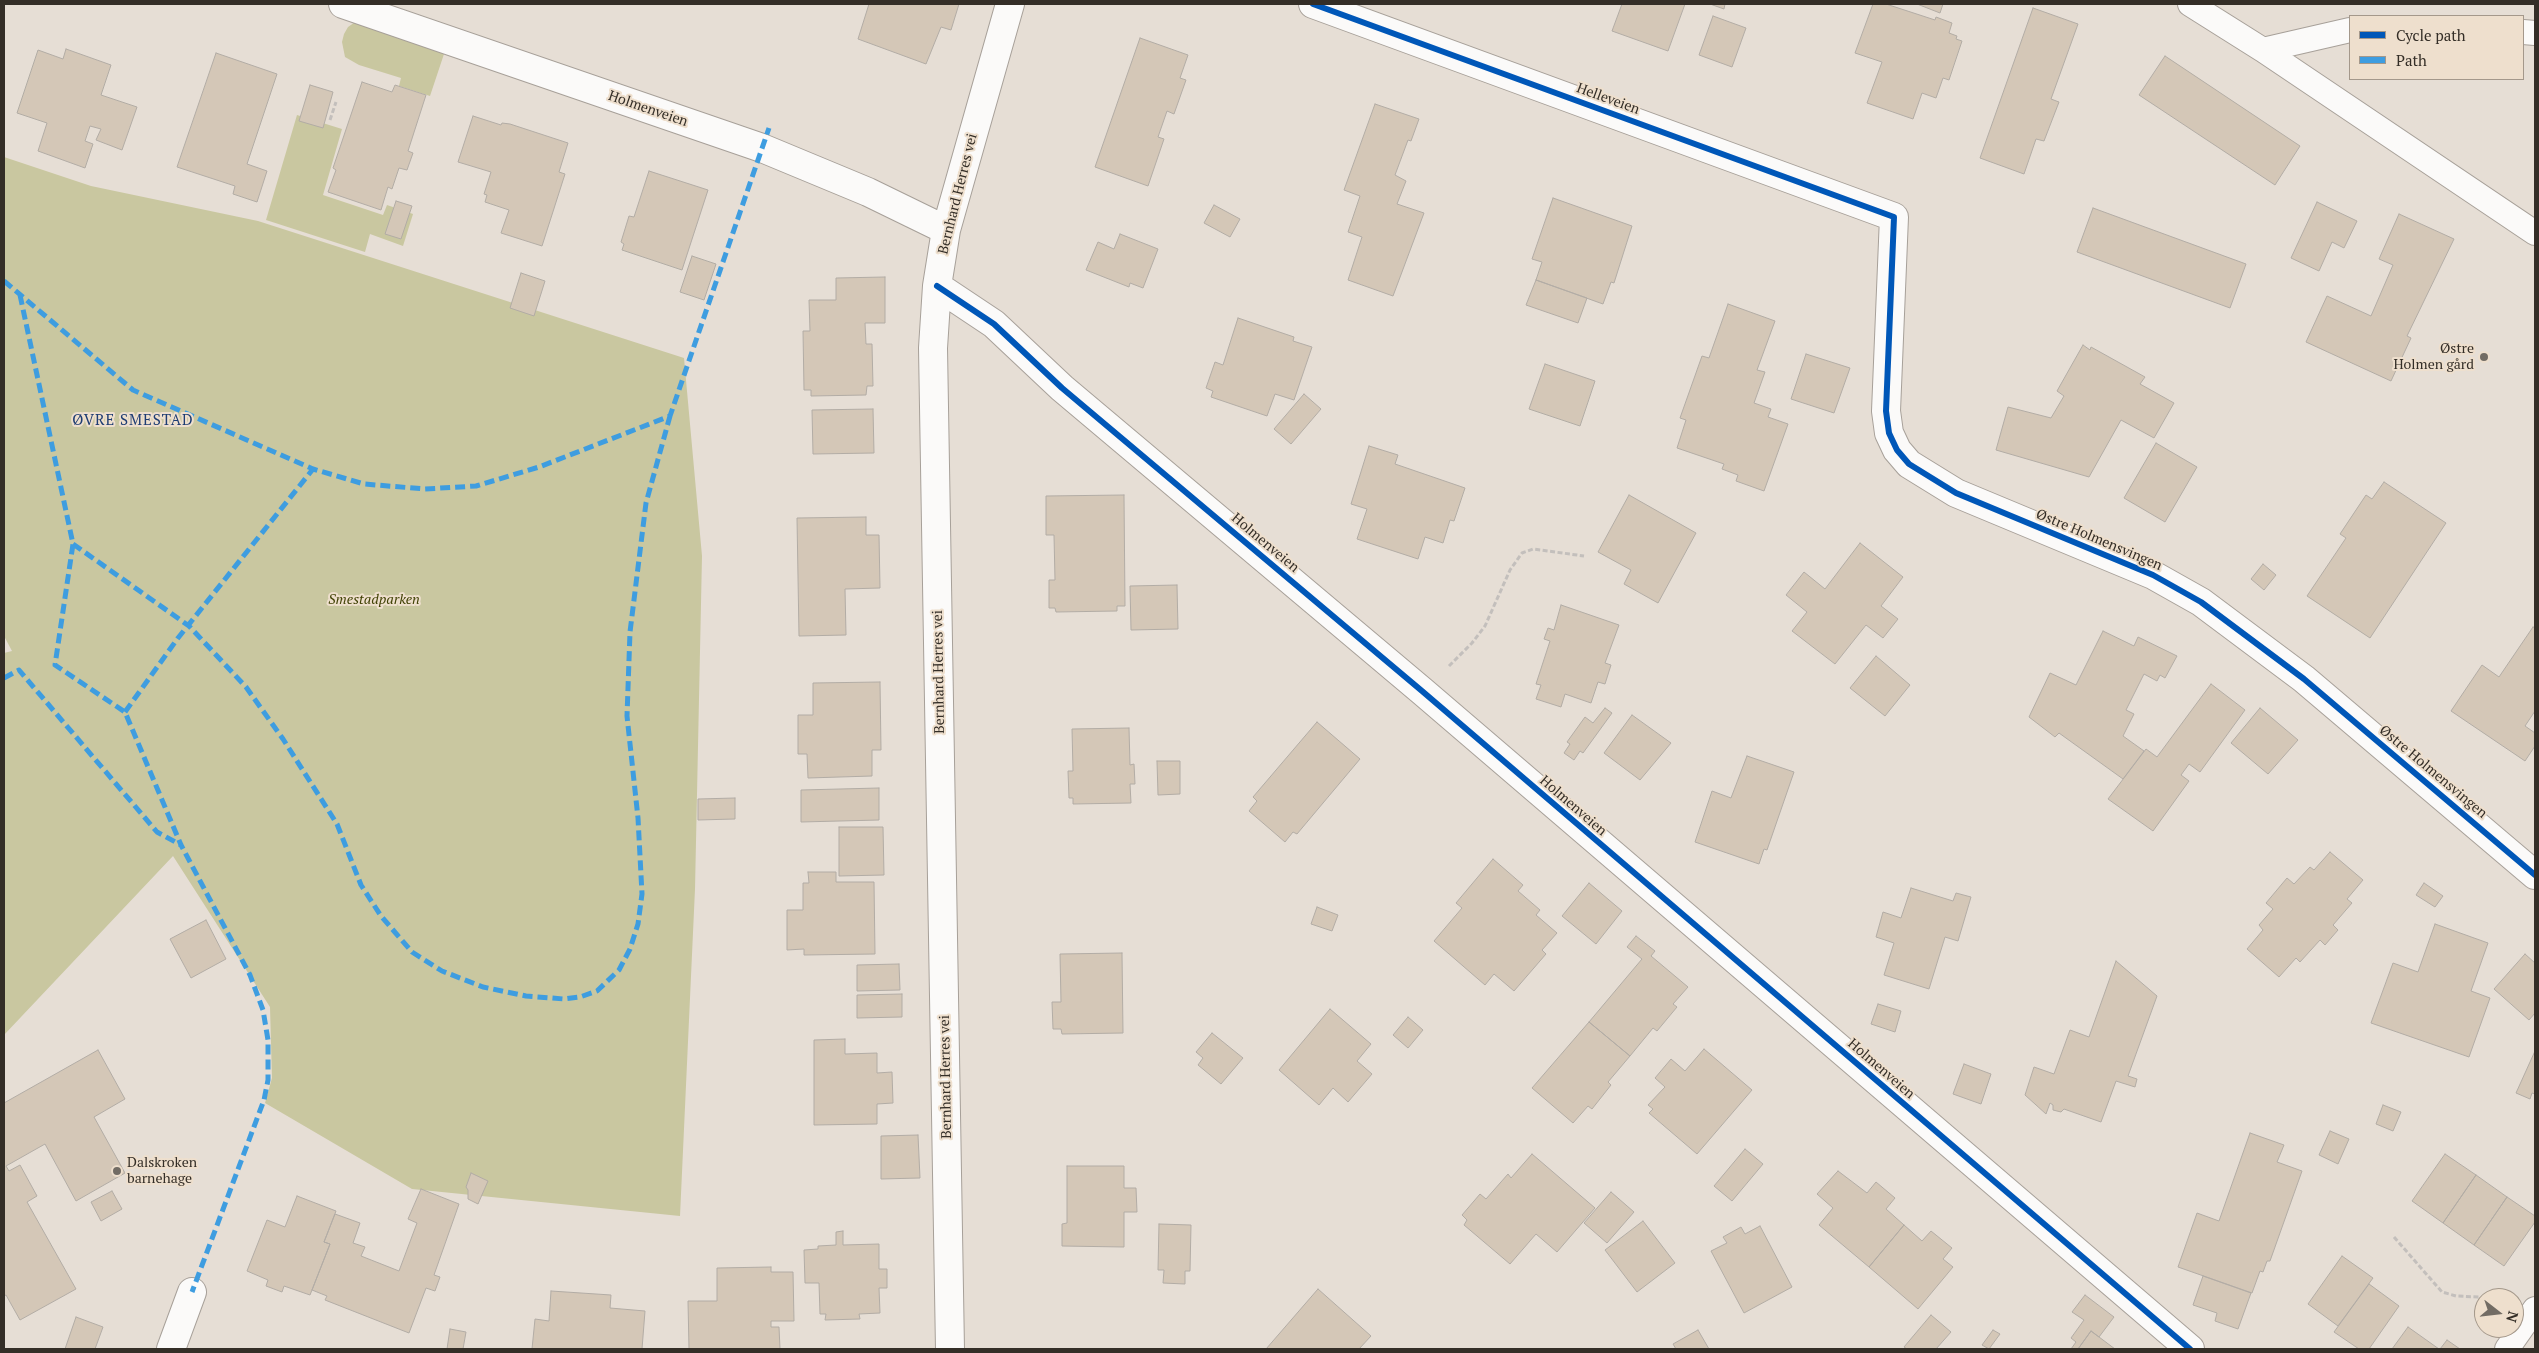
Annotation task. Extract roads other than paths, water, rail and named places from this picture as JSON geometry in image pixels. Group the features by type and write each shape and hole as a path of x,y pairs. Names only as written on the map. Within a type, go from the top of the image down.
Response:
{"street":[{"name":"Holmenveien","path":"343,4 762,148 868,192 946,230"},
{"name":"Bernhard Herres vei","path":"950,1349 933,348 937,286 946,230 1010,4"},
{"name":"Helleveien","path":"1313,4 1894,218"},
{"name":"Østre Holmensvingen","path":"1894,218 1886,411 1890,432 1897,450 1909,464 1956,493 2153,575 2201,602 2304,679 2535,874"},
{"name":"Holmenveien","path":"937,286 994,324 1062,388 1422,691 2190,1349"},
{"path":"171,1349 192,1292"}],"lane":[{"path":"2190,4 2263,50 2535,233"},
{"path":"2263,50 2349,30"},
{"path":"2507,1349 2535,1310"}],"place":[{"name":"Østre Holmen gård","path":"2484,357"},
{"name":"Dalskroken barnehage","path":"117,1171"}],"district":[{"name":"ØVRE SMESTAD","path":"133,421"}],"park label":[{"name":"Smestadparken","path":"374,600"}]}
